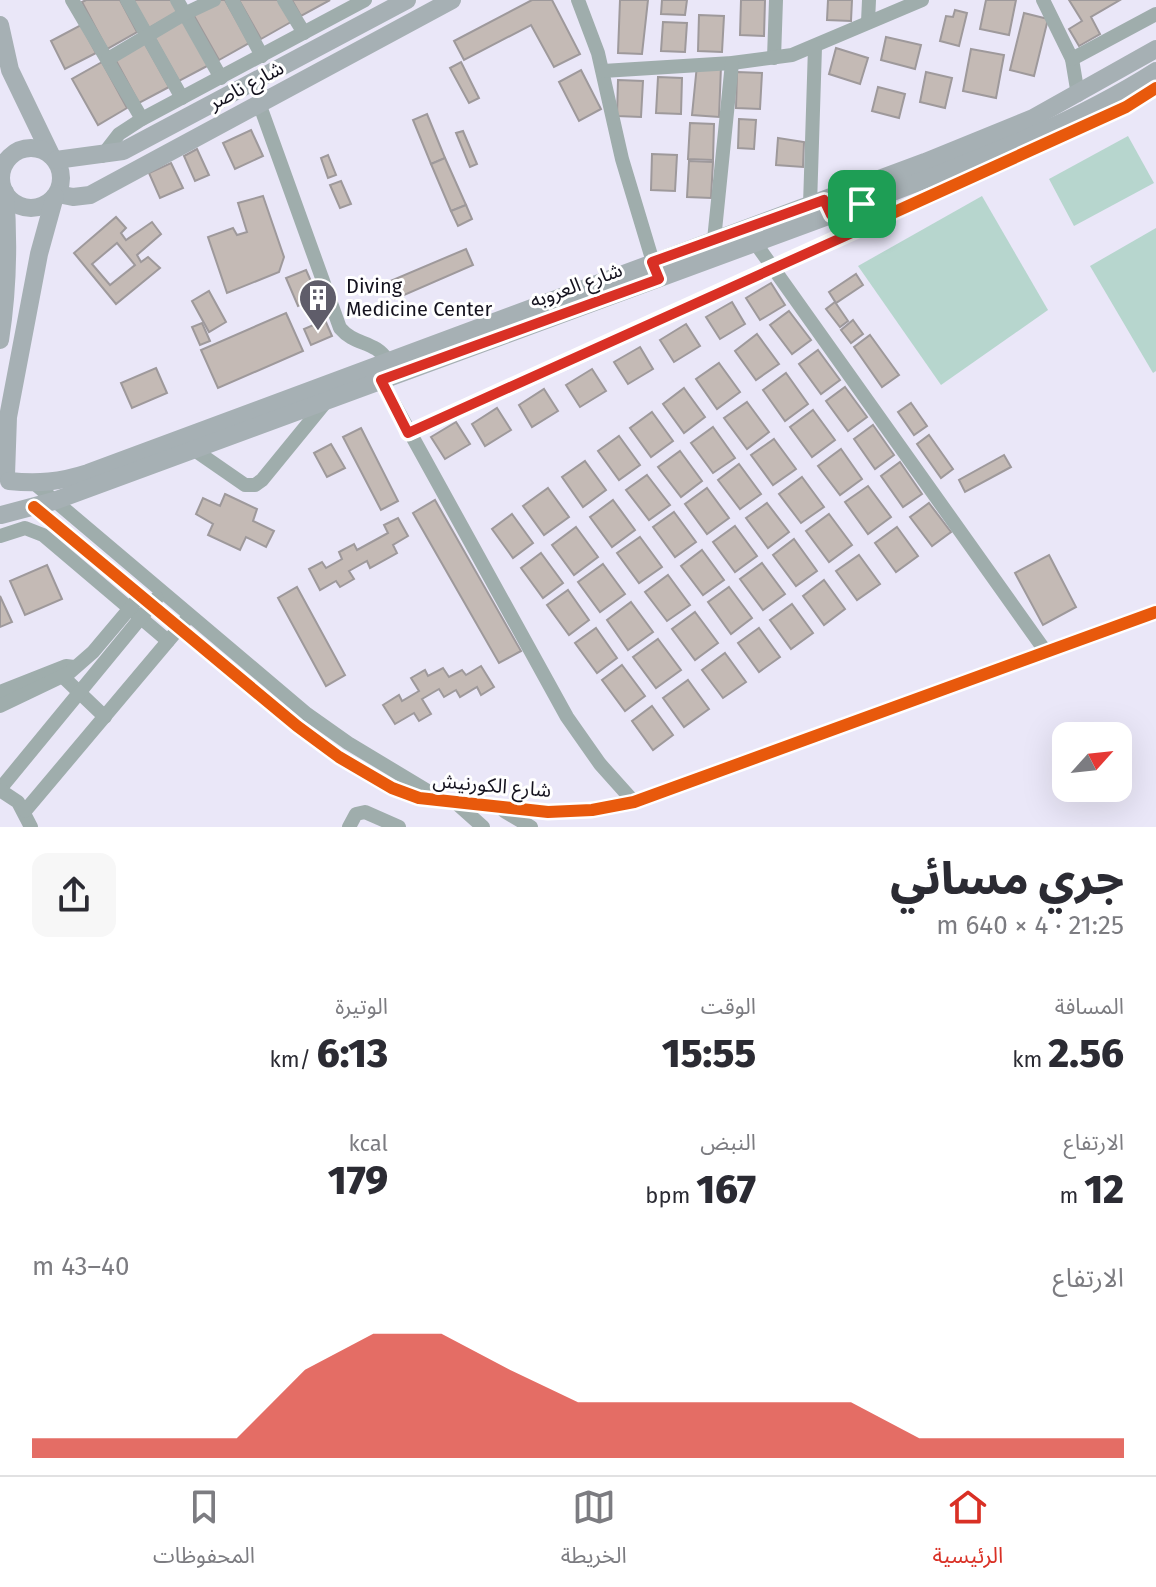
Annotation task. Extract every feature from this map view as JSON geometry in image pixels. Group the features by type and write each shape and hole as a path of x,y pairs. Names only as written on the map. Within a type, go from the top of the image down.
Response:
{"main road":[{"name":"شارع ناصر","path":"54,158 102,156 123,151 234,78 308,42 407,0"},
{"name":"شارع ناصر","path":"56,195 90,195 452,0"},
{"path":"0,25 10,70 61,171 39,254 8,417 5,474 10,499 0,515"},
{"path":"308,42 321,70"},
{"name":"شارع العروبه","path":"0,515 54,501 381,380 655,270 714,240 821,207 1078,95 1156,49"},
{"name":"شارع العروبه","path":"5,474 35,484 62,482 388,361 655,270 756,244 821,207 862,204 1008,148 1077,116 1156,71"},
{"path":"0,340 9,260 1,165 26,147 38,148 54,158"},
{"path":"5,192 12,202 35,208 47,204 56,195"}],"street":[{"path":"127,0 182,98"},
{"path":"108,59 148,37 181,7 214,0"},
{"path":"232,0 262,56"},
{"path":"284,0 308,42"},
{"path":"102,156 119,134 142,119 182,98 234,78 262,56 308,42 345,5 365,0"},
{"path":"578,0 603,71 622,159 655,270"},
{"path":"774,58 776,0"},
{"path":"868,22 869,0"},
{"path":"603,71 774,58 815,47 922,0"},
{"path":"1043,0 1072,59 1078,95"},
{"path":"77,2 142,119"},
{"path":"181,7 234,78"},
{"path":"1072,59 1156,14"},
{"path":"815,47 821,207"},
{"path":"714,240 732,63"},
{"path":"408,433 1126,107 1156,88"},
{"path":"259,103 340,328 350,340 371,344 380,350 388,361"},
{"path":"862,204 872,224"},
{"path":"756,244 1046,652"},
{"path":"381,380 567,717 600,764 634,802"},
{"path":"193,449 245,485 255,485 329,398"},
{"name":"شارع الكورنيش","path":"35,484 307,714 448,800"},
{"name":"شارع الكورنيش","path":"34,507 297,726 339,757 407,795 501,809 548,812 592,810 634,802 1156,612"},
{"path":"0,536 25,528 43,535 168,641"},
{"path":"31,827 25,811 0,790 79,695 158,587"},
{"path":"0,706 74,667 136,614"},
{"path":"25,811 190,615"},
{"path":"59,674 105,717"},
{"path":"0,692 59,674"},
{"path":"448,800 483,827"},
{"path":"501,809 531,827"},
{"path":"349,827 356,814 365,812 399,827"}],"green space":[{"path":"1128,136 1154,183 1074,226 1049,179"},
{"path":"982,196 1048,310 941,385 858,266"},
{"path":"1156,228 1156,371 1153,373 1090,266"}],"building":[{"path":"120,0 137,32 107,49 82,2"},
{"path":"133,0 172,0 179,11 149,28"},
{"path":"218,0 225,0 249,43 219,60 193,14"},
{"path":"239,0 278,0 291,22 261,39"},
{"path":"292,0 330,0 301,16"},
{"path":"532,0 552,0 580,54 554,67 531,25 464,60 454,41"},
{"path":"620,0 648,0 642,54 618,53"},
{"path":"662,0 687,0 685,15 661,14"},
{"path":"741,0 765,0 764,36 740,35"},
{"path":"828,0 852,0 851,21 827,20"},
{"path":"986,0 1016,0 1009,35 980,29"},
{"path":"1069,0 1120,0 1091,17 1100,34 1079,46 1069,29 1082,21"},
{"path":"955,10 967,13 959,46 940,41 946,16 953,17"},
{"path":"1024,13 1048,19 1034,76 1010,70"},
{"path":"699,15 724,16 722,52 698,51"},
{"path":"183,19 209,65 179,81 153,35"},
{"path":"663,22 687,23 685,52 661,51"},
{"path":"81,25 96,53 65,69 51,41"},
{"path":"886,37 921,45 915,69 881,60"},
{"path":"143,40 169,87 139,103 114,57"},
{"path":"836,48 868,58 860,84 829,74"},
{"path":"971,49 1004,55 996,98 963,91"},
{"path":"102,62 127,108 98,125 72,79"},
{"path":"461,62 479,98 469,103 450,68"},
{"path":"697,65 721,66 719,117 692,115"},
{"path":"581,70 601,109 579,121 559,82"},
{"path":"737,72 762,73 760,109 736,108"},
{"path":"926,72 952,78 945,108 920,102"},
{"path":"658,77 682,78 681,114 656,113"},
{"path":"618,80 643,81 641,117 617,116"},
{"path":"878,87 905,94 899,118 872,111"},
{"path":"427,114 445,158 431,164 413,120"},
{"path":"739,119 756,120 754,149 738,148"},
{"path":"690,123 714,124 713,160 688,159"},
{"path":"251,130 263,156 235,169 223,143"},
{"path":"463,131 477,164 470,167 456,133"},
{"path":"778,138 804,142 803,167 776,165"},
{"path":"197,149 209,175 195,181 184,156"},
{"path":"652,154 677,155 675,191 651,190"},
{"path":"328,155 336,175 328,178 321,158"},
{"path":"445,158 466,205 451,211 431,164"},
{"path":"689,161 713,162 711,198 687,197"},
{"path":"171,163 183,188 160,198 149,173"},
{"path":"341,181 351,204 340,208 330,185"},
{"path":"263,196 284,257 279,272 227,293 208,237 233,228 237,235 247,232 238,203"},
{"path":"466,205 472,219 458,226 451,211"},
{"path":"116,217 126,228 121,233 126,240 152,222 161,234 137,255 141,262 148,257 160,268 116,304 74,253","holes":["117,243 135,265 110,285 92,264"]},
{"path":"466,249 473,265 395,299 388,282"},
{"path":"306,270 318,297 298,306 286,278"},
{"path":"856,274 863,285 836,303 829,292"},
{"path":"771,283 785,305 760,320 746,298"},
{"path":"209,291 226,322 209,332 192,301"},
{"path":"732,302 745,324 720,339 706,317"},
{"path":"835,302 848,321 840,327 826,309"},
{"path":"789,311 811,340 792,354 770,325"},
{"path":"286,313 303,351 218,388 201,350"},
{"name":"Diving Medicine Center","path":"325,320 332,336 311,345 304,329"},
{"path":"853,320 863,334 851,343 841,330"},
{"path":"202,323 210,341 200,345 192,327"},
{"path":"686,324 700,346 674,362 660,340"},
{"path":"757,334 779,364 756,380 735,351"},
{"path":"870,335 899,375 882,387 854,347"},
{"path":"640,347 653,369 628,384 614,362"},
{"path":"818,350 840,380 821,394 799,364"},
{"path":"719,363 740,392 717,409 696,379"},
{"path":"156,368 167,393 132,408 121,383"},
{"path":"592,369 606,391 580,407 566,385"},
{"path":"786,373 808,404 785,421 763,390"},
{"path":"845,387 867,417 848,431 826,401"},
{"path":"684,388 705,417 684,433 663,404"},
{"path":"544,389 558,411 532,427 519,405"},
{"path":"747,402 769,432 747,449 724,418"},
{"path":"911,403 927,426 914,435 898,412"},
{"path":"497,408 511,430 485,446 472,424"},
{"path":"813,410 835,440 812,457 790,427"},
{"path":"652,412 673,441 651,457 630,428"},
{"path":"456,422 470,444 445,459 431,437"},
{"path":"873,425 894,455 875,469 854,439"},
{"path":"713,427 735,458 713,473 691,443"},
{"path":"361,428 398,501 381,510 343,437"},
{"path":"929,435 953,469 941,478 917,444"},
{"path":"619,436 640,465 619,480 598,451"},
{"path":"774,439 796,469 773,485 751,455"},
{"path":"331,444 345,468 327,477 314,453"},
{"path":"841,449 862,479 840,495 818,466"},
{"path":"680,451 702,481 681,497 658,467"},
{"path":"1004,455 1011,467 965,492 959,480"},
{"path":"585,461 606,490 583,507 562,477"},
{"path":"900,462 922,494 903,507 881,476"},
{"path":"739,464 761,494 740,509 718,480"},
{"path":"647,475 670,505 649,520 626,490"},
{"path":"802,477 824,507 801,523 779,494"},
{"path":"868,486 891,517 868,534 845,502"},
{"path":"548,488 569,517 544,535 523,506"},
{"path":"707,488 729,518 707,534 685,504"},
{"path":"225,494 257,509 253,521 274,531 266,547 246,537 240,550 208,535 213,524 196,514 203,498 220,506"},
{"path":"435,500 521,651 499,663 413,513"},
{"path":"613,500 635,530 612,547 590,517"},
{"path":"767,503 789,532 768,548 746,518"},
{"path":"929,503 951,532 932,546 910,517"},
{"path":"674,512 696,542 675,557 653,527"},
{"path":"512,514 533,543 513,558 492,529"},
{"path":"829,514 852,545 829,562 806,531"},
{"path":"398,518 408,536 393,545 397,553 370,568 367,561 349,571 354,579 340,587 336,581 320,590 309,569 322,562 326,568 342,559 339,552 354,544 357,550 388,533 384,525"},
{"path":"735,526 757,556 735,572 713,542"},
{"path":"576,527 598,557 574,575 552,545"},
{"path":"897,527 918,556 896,572 875,543"},
{"path":"640,537 662,567 639,583 617,553"},
{"path":"794,539 817,571 796,586 773,555"},
{"path":"702,550 724,580 703,595 681,566"},
{"path":"541,553 563,583 543,598 521,568"},
{"path":"859,555 880,584 857,600 836,571"},
{"path":"1049,555 1076,607 1043,625 1015,573"},
{"path":"762,563 785,594 763,610 740,579"},
{"path":"603,564 625,594 600,612 578,582"},
{"path":"47,565 62,599 25,615 10,581"},
{"path":"668,575 690,605 667,621 645,592"},
{"path":"824,580 845,609 824,625 803,596"},
{"path":"297,587 345,675 326,686 278,598"},
{"path":"729,587 752,618 731,634 708,602"},
{"path":"568,590 589,620 569,635 547,605"},
{"path":"0,596 12,622 0,627"},
{"path":"631,602 653,632 628,650 607,620"},
{"path":"792,604 813,633 791,649 770,620"},
{"path":"695,612 718,643 695,660 672,629"},
{"path":"596,628 617,658 597,673 575,643"},
{"path":"759,628 780,657 759,672 738,643"},
{"path":"658,639 681,670 656,688 633,657"},
{"path":"725,653 746,682 723,698 702,670"},
{"path":"622,665 645,696 625,711 602,680"},
{"path":"481,666 494,687 481,695 477,687 460,697 456,690 444,697 439,689 422,699 431,714 419,721 414,713 395,724 383,705 399,695 402,701 419,691 411,678 425,670 428,676 443,668 449,677 462,670 466,675"},
{"path":"688,680 709,709 684,727 663,698"},
{"path":"652,706 673,735 653,750 632,721"}],"cycle path":[{"path":"408,433 1126,107 1156,88"},
{"path":"34,507 297,726 339,757 392,788 419,798 548,812 592,810 634,802 1156,612"}],"place":[{"name":"Diving Medicine Center","path":"318,332"}],"route":[{"path":"824,200 831,215 862,204 872,224 408,433 381,380 659,279 652,262 824,200"}]}
